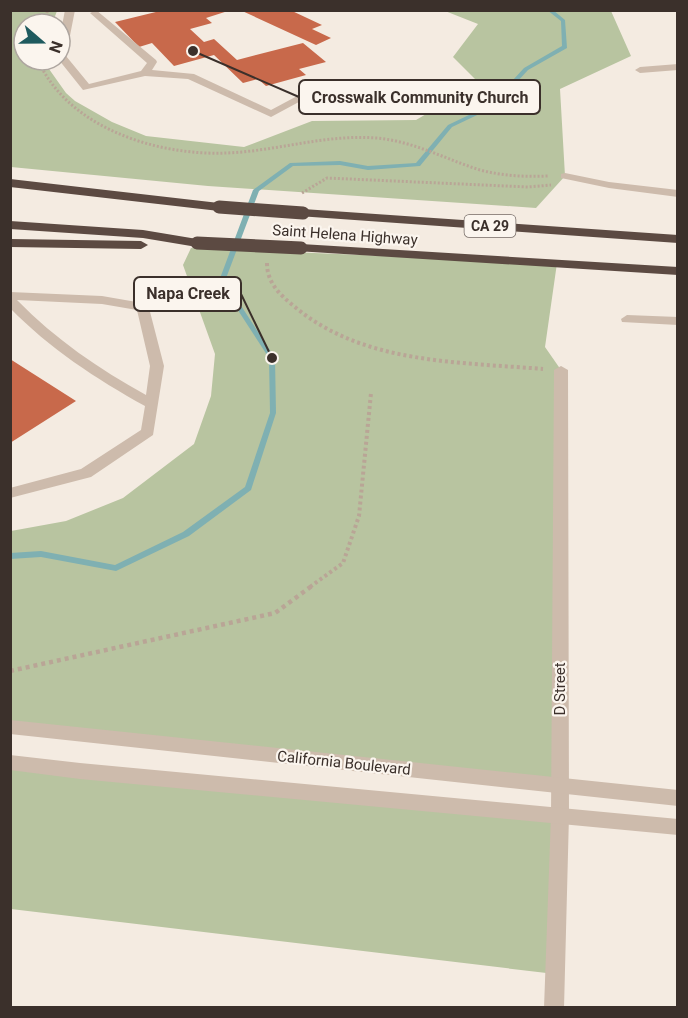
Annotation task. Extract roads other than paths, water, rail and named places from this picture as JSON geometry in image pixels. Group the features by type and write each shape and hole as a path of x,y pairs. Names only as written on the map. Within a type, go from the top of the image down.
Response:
{"highway":[{"path":"10,183 219,207"},
{"name":"Saint Helena Highway","path":"10,194 678,239"},
{"name":"Saint Helena Highway","path":"10,225 143,234 197,243 678,271"},
{"path":"10,243 141,245 197,243"}],"street":[{"path":"79,15 108,10"},
{"path":"79,15 61,56 87,88 144,73 190,76 271,114 318,89"},
{"path":"79,15 152,62 144,73"},
{"path":"640,70 678,67"},
{"path":"565,176 609,185 678,194"},
{"path":"10,296 102,300 143,307 158,366 148,432 86,473 10,493"},
{"path":"10,300 35,328 126,391 152,404"},
{"path":"627,319 678,321"},
{"name":"D Street","path":"554,1008 560,815 561,370"},
{"name":"California Boulevard","path":"10,728 678,798"},
{"path":"10,762 80,771 678,827"}],"waterway":[{"path":"10,556 41,554 116,568 186,534 248,488 273,413 272,358 222,281 256,190 292,164 340,163 368,168 418,165 450,126 492,106 526,69 565,47 563,20 549,10"}],"place":[{"name":"Crosswalk Community Church","path":"193,51"},
{"name":"Napa Creek","path":"272,358"}]}
